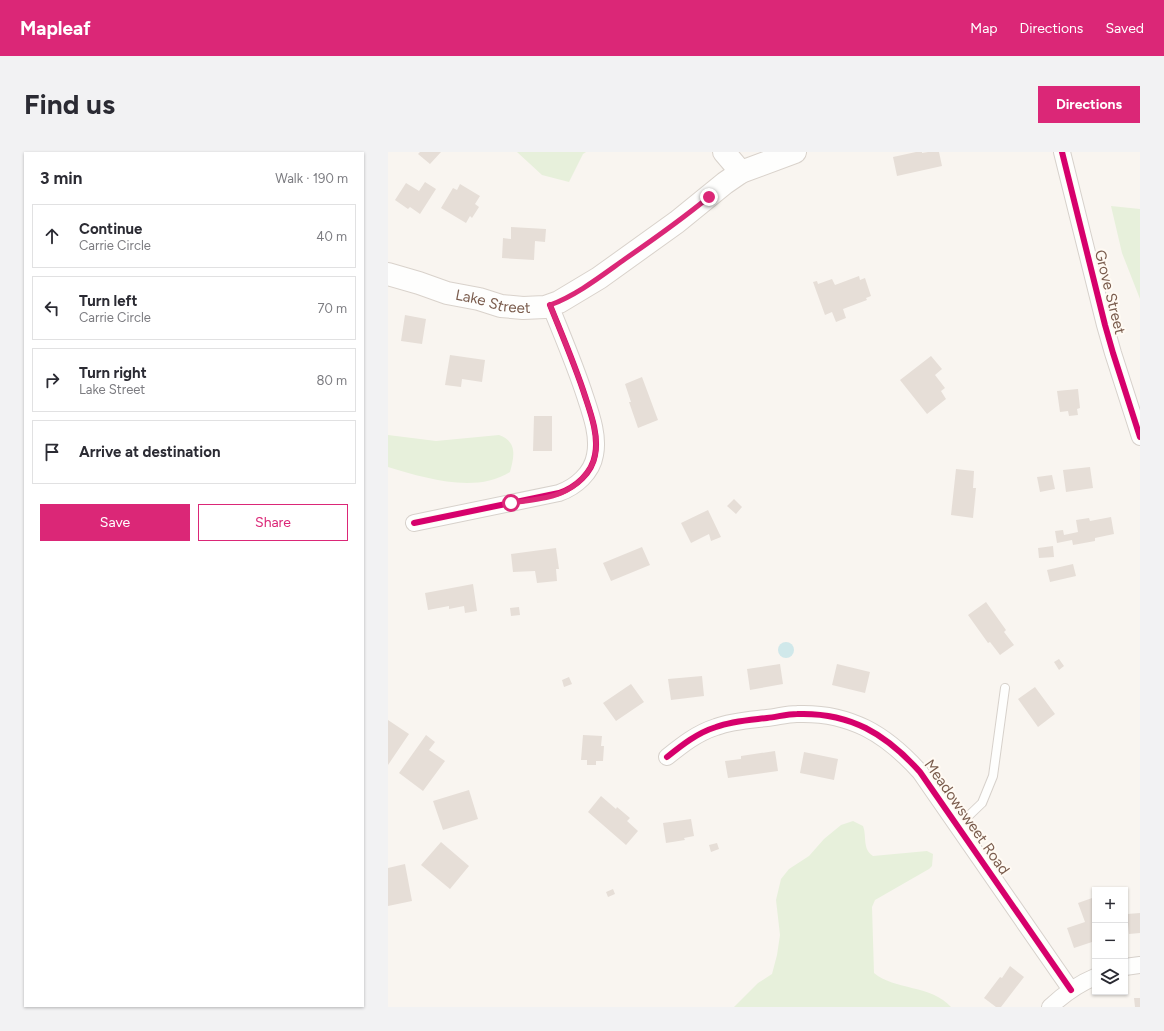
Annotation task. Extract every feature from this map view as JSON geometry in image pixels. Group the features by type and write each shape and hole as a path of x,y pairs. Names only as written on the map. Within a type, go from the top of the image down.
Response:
{"main road":[{"path":"724,152 741,162"},
{"name":"Lake Street","path":"388,274 447,293 510,308 534,308 550,305 566,298 599,278 671,226 725,183 741,162 795,152"}],"street":[{"name":"Grove Street","path":"1062,152 1107,331 1140,437"},
{"path":"414,523 566,491 579,482 589,470 595,457 596,449 593,423 578,376 550,305"},
{"name":"Meadowsweet Road","path":"667,757 683,744 717,726 735,722 797,714 816,714 834,717 850,721 881,735 909,759 920,772 1071,990"},
{"path":"1128,967 1140,965"},
{"path":"1050,1007 1071,990 1092,977"}],"lane":[{"path":"958,826 982,803 993,776 1005,688"}],"green space":[{"path":"517,152 586,152 583,154 569,182 542,175"},
{"path":"1111,206 1140,209 1140,299 1122,253"},
{"path":"388,435 436,441 499,435 505,438 512,446 513,461 510,472 496,479 481,482 450,482 418,476 388,467"},
{"path":"853,821 863,826 867,850 873,856 927,851 933,854 932,866 929,869 875,900 872,907 874,973 892,982 934,995 951,1007 734,1007 758,983 772,974 780,935 776,900 781,879 789,869 809,856 824,839 841,825"}],"water":[{"path":"783,642 789,642 794,647 792,656 789,658 783,658 778,653 778,647"}],"building":[{"path":"420,152 441,152 430,164 418,154"},
{"path":"916,152 939,152 942,166 897,176 893,157"},
{"path":"425,182 436,189 420,214 410,207 408,209 395,200 406,183 419,191"},
{"path":"460,184 480,196 475,204 479,207 472,218 470,216 466,223 441,208 453,188 457,190"},
{"path":"511,227 546,229 545,242 535,241 534,260 502,258 503,238 511,239"},
{"path":"859,276 860,280 865,278 871,296 866,298 867,300 843,309 846,318 836,322 832,312 825,315 813,282 817,281 818,284 832,279 835,285"},
{"path":"405,315 426,319 422,344 401,341"},
{"path":"450,355 485,360 482,382 462,379 461,387 445,385"},
{"path":"931,356 942,369 935,375 945,388 941,391 946,399 927,414 900,380"},
{"path":"642,377 658,420 638,428 629,402 631,402 625,384"},
{"path":"1078,389 1080,408 1077,409 1078,415 1069,416 1068,411 1060,412 1057,391"},
{"path":"534,416 552,416 552,451 533,451"},
{"path":"1090,467 1093,488 1066,492 1063,470"},
{"path":"956,469 974,471 973,488 976,488 973,518 951,515"},
{"path":"1052,475 1055,489 1040,492 1037,477"},
{"path":"734,499 742,507 736,514 727,506"},
{"path":"708,510 721,537 711,541 709,534 691,543 681,523"},
{"path":"1111,517 1114,534 1095,538 1095,541 1073,545 1072,540 1057,543 1055,531 1063,530 1064,535 1078,532 1076,520 1089,518 1090,521"},
{"path":"1053,546 1054,557 1039,558 1038,548"},
{"path":"642,547 650,565 611,581 603,563"},
{"path":"556,548 559,569 556,569 557,581 537,583 535,571 513,572 511,554"},
{"path":"1073,564 1076,576 1050,582 1047,570"},
{"path":"473,584 477,611 465,613 464,606 449,609 449,606 428,610 425,593"},
{"path":"986,602 1006,630 1004,632 1014,645 1000,655 990,642 988,643 968,615"},
{"path":"519,607 520,615 511,616 510,608"},
{"path":"1059,659 1064,666 1059,670 1054,662"},
{"path":"780,664 783,684 750,690 747,669"},
{"path":"837,664 870,672 865,693 832,685"},
{"path":"702,676 704,696 671,700 668,679"},
{"path":"569,677 572,684 564,687 562,680"},
{"path":"631,684 644,702 616,721 603,703"},
{"path":"1035,687 1055,714 1038,727 1018,699"},
{"path":"388,720 409,734 388,765"},
{"path":"426,735 435,742 429,750 445,761 423,791 399,773"},
{"path":"583,735 602,736 601,746 604,746 603,761 596,761 596,765 587,765 587,760 581,760"},
{"path":"775,751 778,771 728,778 725,761 741,759 741,756"},
{"path":"804,752 838,759 834,780 800,773"},
{"path":"469,790 478,819 443,830 433,801"},
{"path":"601,796 616,809 617,807 630,818 627,821 638,831 626,845 588,812"},
{"path":"691,819 694,836 684,838 685,840 666,843 663,823"},
{"path":"441,842 469,866 450,889 421,865"},
{"path":"717,843 719,849 711,852 709,845"},
{"path":"405,864 412,901 388,906 388,868"},
{"path":"613,889 615,894 608,897 606,892"},
{"path":"1092,898 1092,942 1074,948 1067,928 1085,922 1078,903"},
{"path":"1140,913 1140,933 1129,934 1128,914"},
{"path":"1010,966 1024,977 1001,1007 996,1007 984,998 1000,977 1002,978"},
{"path":"1134,998 1140,998 1140,1007 1135,1007"}],"cycle path":[{"path":"1062,152 1105,325 1140,437"},
{"path":"414,523 559,493 577,483 587,473 595,455 596,440 594,425 577,373 550,305"},
{"path":"667,757 696,736 722,725 793,714 816,714 850,721 880,736 920,772 1071,990"}],"route":[{"path":"511,503 546,497 566,491 585,476 593,464 595,457 595,433 588,406 578,376 550,305 559,302 586,287 662,233 709,197"}]}
